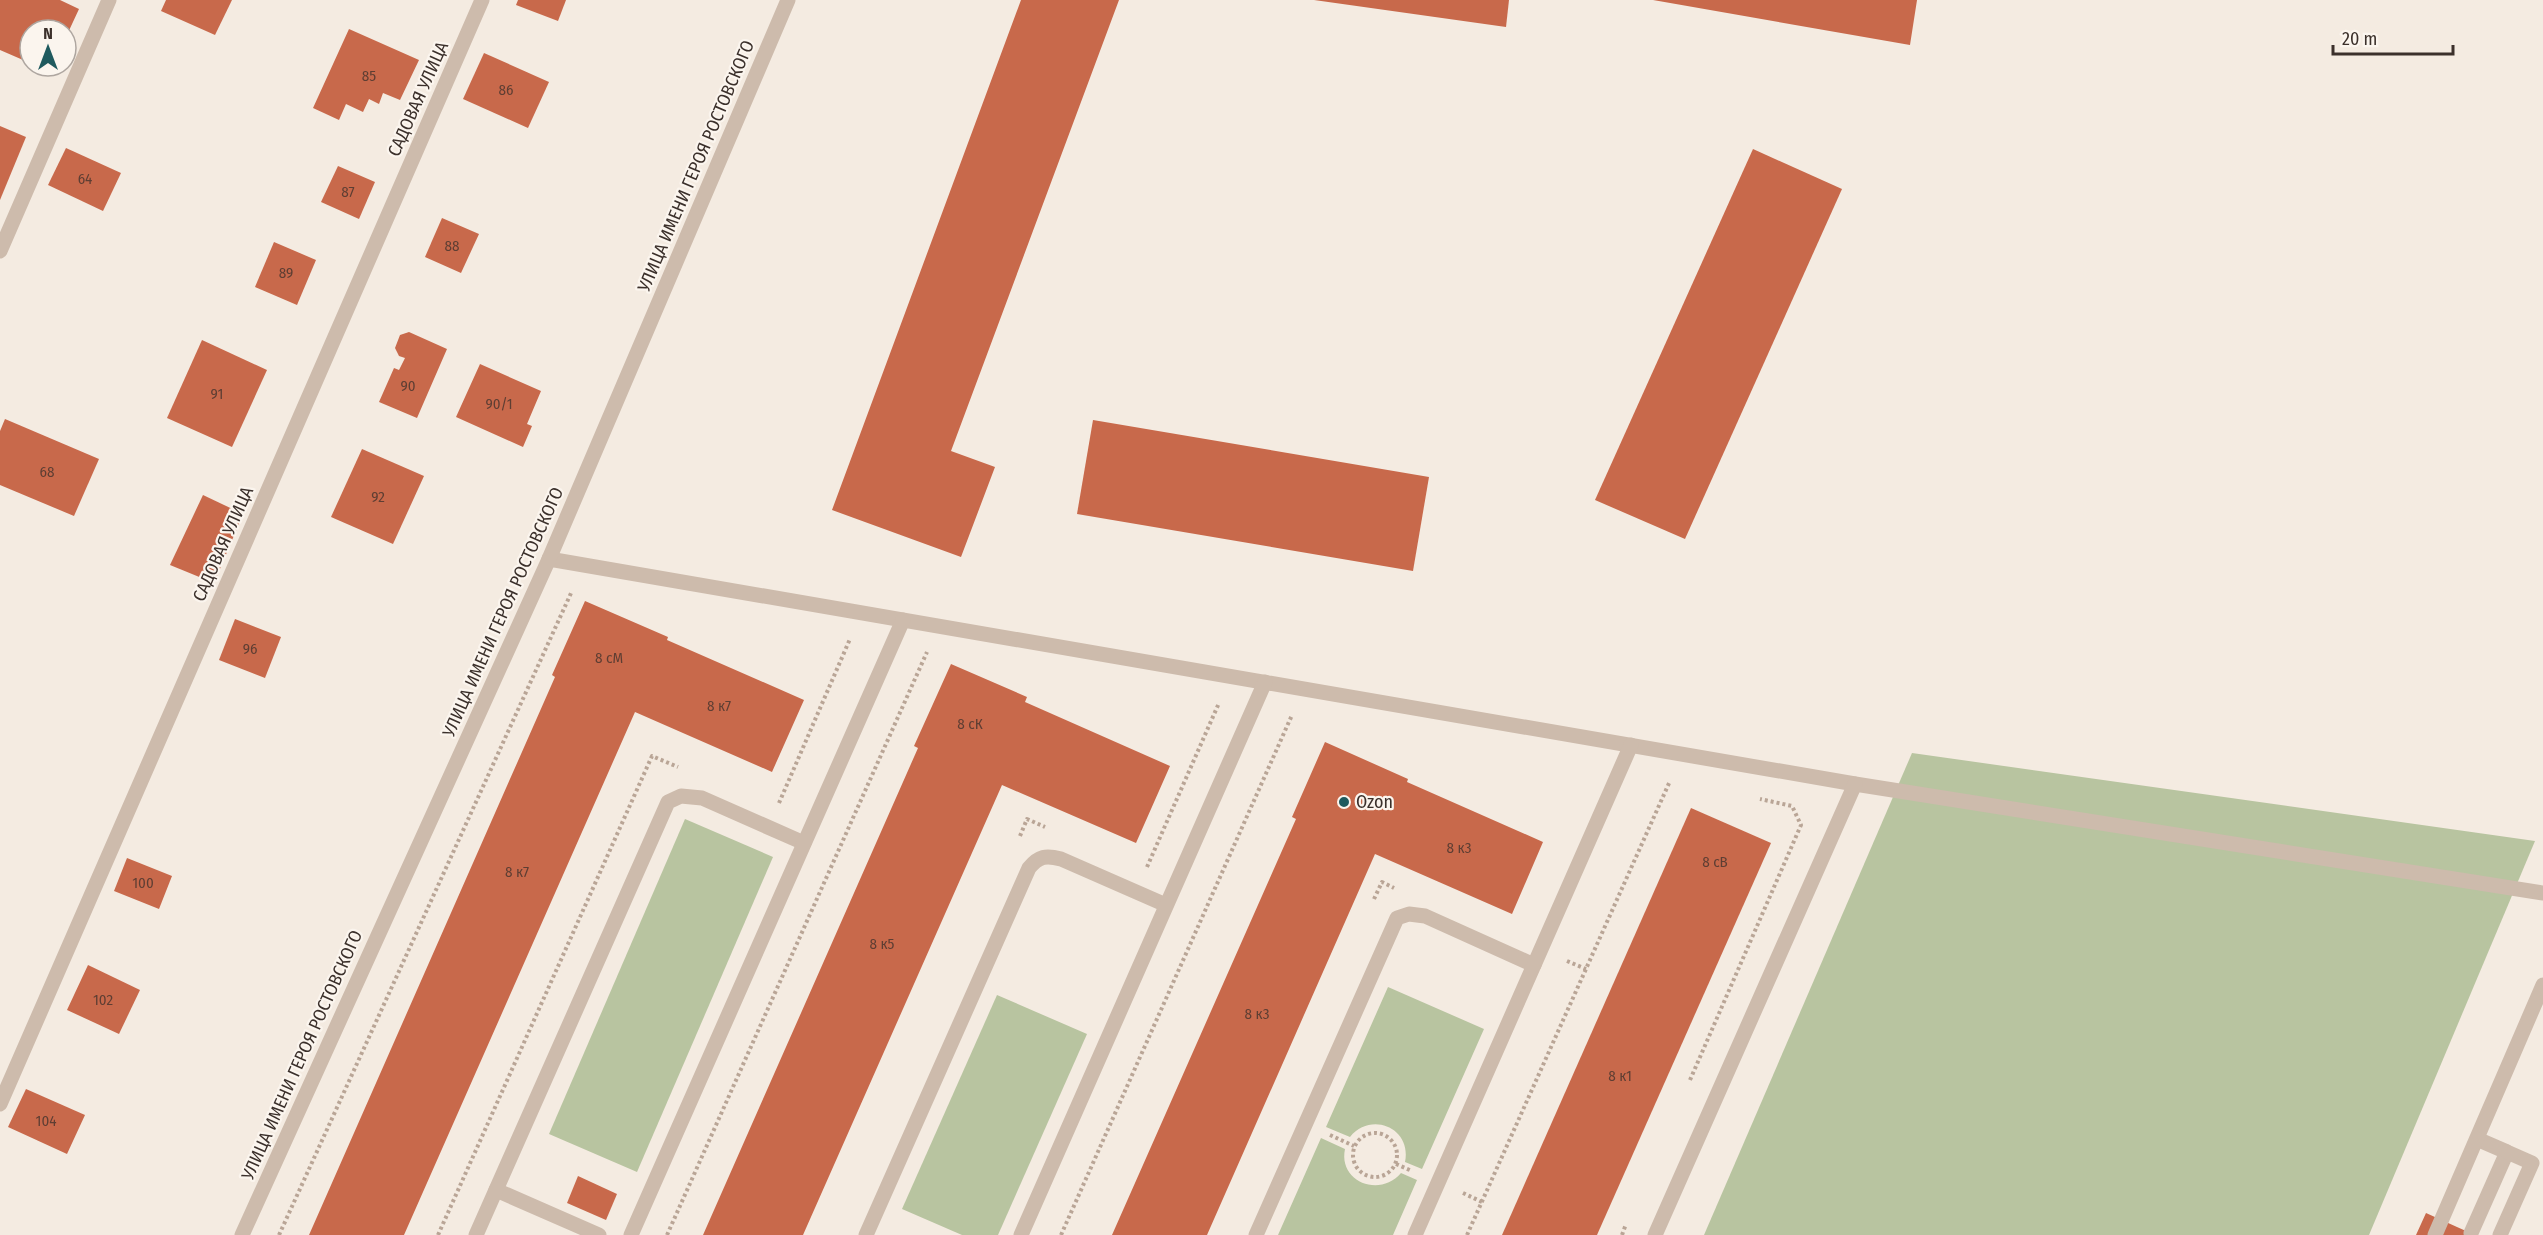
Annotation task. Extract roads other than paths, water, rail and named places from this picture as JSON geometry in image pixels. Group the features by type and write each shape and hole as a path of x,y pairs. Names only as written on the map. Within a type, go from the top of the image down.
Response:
{"street":[{"path":"0,251 109,0"},
{"name":"САДОВАЯ УЛИЦА","path":"0,1104 482,0"},
{"name":"УЛИЦА ИМЕНИ ГЕРОЯ РОСТОВСКОГО","path":"242,1235 549,559 788,0"},
{"path":"549,559 1855,784 2543,892"},
{"path":"631,1235 903,620"},
{"path":"1021,1235 1265,682"},
{"path":"1415,1235 1632,745"},
{"path":"1655,1235 1855,784"},
{"path":"476,1235 668,802 681,796 702,798 804,843"},
{"path":"866,1235 1029,868 1036,859 1047,855 1061,859 1166,905"},
{"path":"1256,1235 1397,918 1409,914 1425,916 1534,965"},
{"path":"2435,1235 2543,985"},
{"path":"2477,1139 2537,1166 2500,1235"},
{"path":"2471,1233 2507,1152"},
{"path":"496,1190 599,1235"}],"place":[{"name":"Ozon","path":"1344,802"}]}
